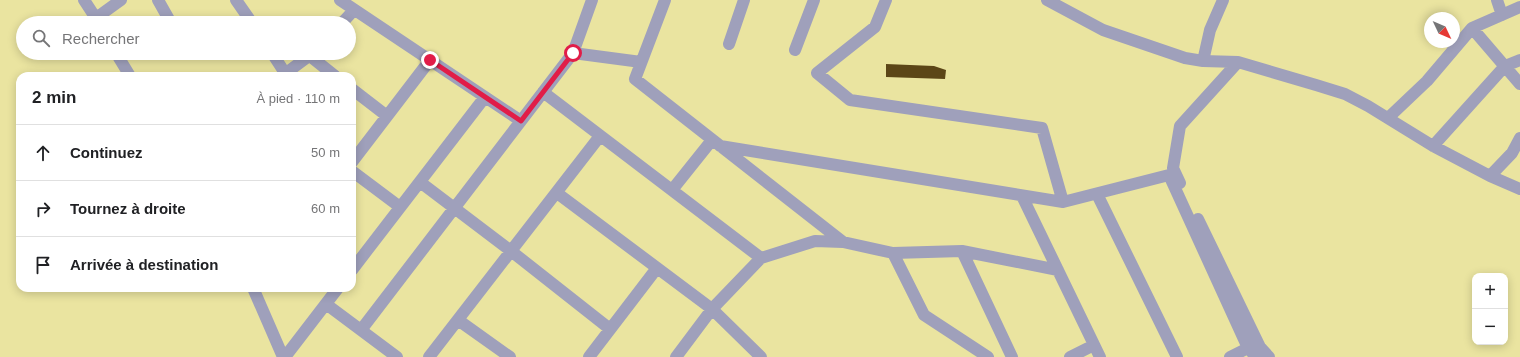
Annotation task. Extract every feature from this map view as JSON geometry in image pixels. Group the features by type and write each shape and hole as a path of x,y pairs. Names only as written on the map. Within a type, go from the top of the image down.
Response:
{"street":[{"path":"84,0 94,16"},
{"path":"103,16 121,0"},
{"path":"158,0 167,16"},
{"path":"236,0 247,16"},
{"path":"340,0 521,121"},
{"path":"361,330 573,53 592,0"},
{"path":"665,0 634,79 843,242"},
{"path":"729,44 744,0"},
{"path":"795,50 814,0"},
{"path":"886,0 875,27 817,73 850,100 1042,128 1063,202"},
{"path":"1046,0 1103,30 1185,58 1203,61 1238,62 1345,94 1368,106 1433,146 1490,176 1520,189"},
{"path":"1203,61 1210,30 1223,0"},
{"path":"1497,0 1502,15"},
{"path":"1388,118 1427,81 1472,28 1520,7"},
{"path":"348,16 354,10"},
{"path":"1472,28 1520,84"},
{"path":"573,53 641,62"},
{"path":"120,60 128,72"},
{"path":"276,60 282,72"},
{"path":"288,72 304,60"},
{"path":"317,60 330,72"},
{"path":"356,157 430,60"},
{"path":"1433,146 1505,66 1520,60"},
{"path":"1238,62 1180,126 1173,168 1260,347 1269,357"},
{"path":"356,92 387,116"},
{"path":"543,92 761,258"},
{"path":"356,265 485,97"},
{"path":"429,357 600,136"},
{"path":"1490,176 1516,154 1520,138"},
{"path":"672,190 716,143"},
{"path":"716,143 1063,202 1169,175 1252,353 1230,357"},
{"path":"356,175 400,207"},
{"path":"420,182 610,329"},
{"path":"557,193 712,309 761,357"},
{"path":"1096,194 1177,357"},
{"path":"1022,196 1100,357"},
{"path":"676,357 712,309 761,258 815,241 843,242 894,253 962,251 1058,270"},
{"path":"962,251 1012,357"},
{"path":"894,253 924,315 986,356"},
{"path":"589,357 657,268"},
{"path":"256,292 284,357 335,292"},
{"path":"326,304 397,357"},
{"path":"458,320 510,357"},
{"path":"1070,357 1094,345"},
{"path":"402,357 407,357"}],"building":[{"path":"886,64 934,66 946,70 945,79 886,77"}],"route":[{"path":"430,60 521,121 573,53"}]}
